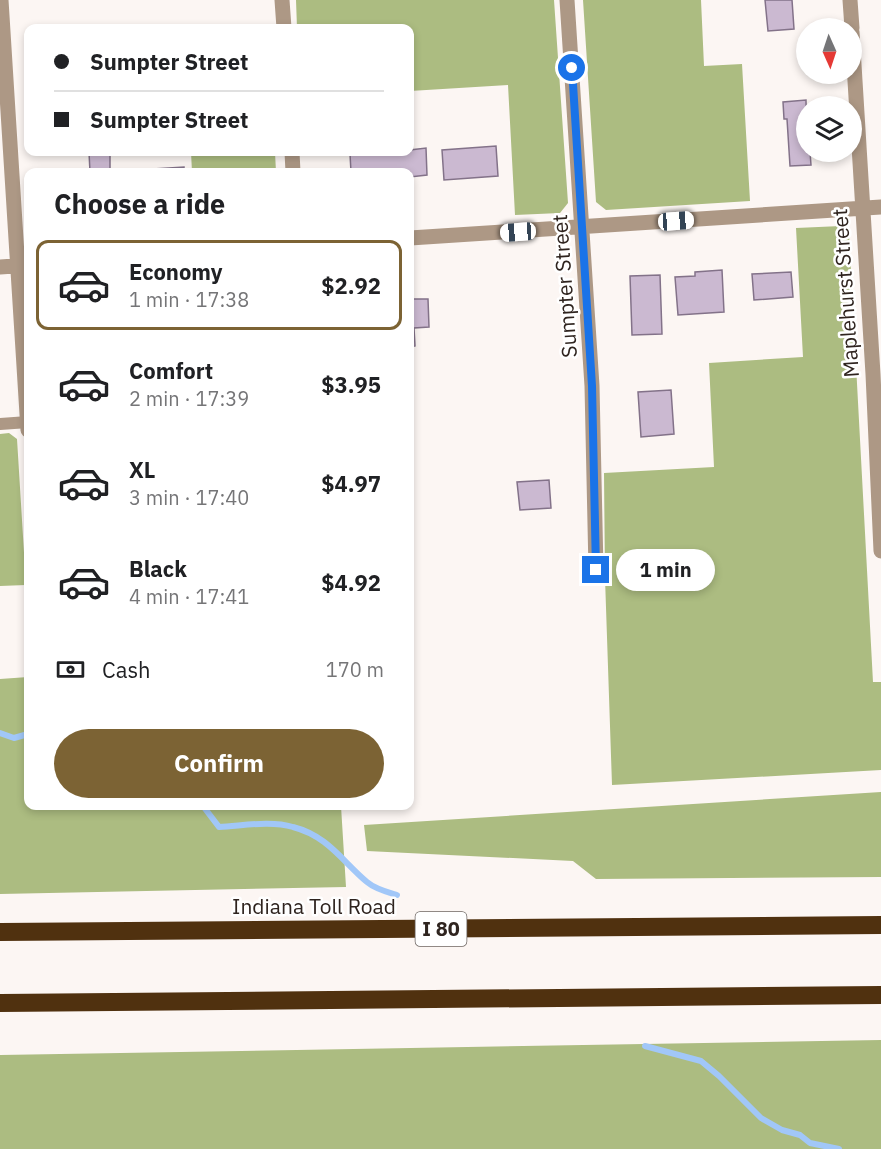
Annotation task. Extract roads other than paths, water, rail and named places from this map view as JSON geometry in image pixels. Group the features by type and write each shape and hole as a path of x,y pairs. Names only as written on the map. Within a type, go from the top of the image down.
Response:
{"highway":[{"name":"Indiana Toll Road","path":"0,932 881,925"},
{"path":"0,1003 881,995"}],"street":[{"path":"1,0 24,297"},
{"path":"282,0 284,24"},
{"name":"Sumpter Street","path":"567,0 592,386 596,570"},
{"name":"Maplehurst Street","path":"850,0 851,18"},
{"name":"Maplehurst Street","path":"855,84 873,374 881,551"},
{"path":"414,238 881,207"},
{"path":"0,267 23,266"}],"lane":[{"path":"0,424 24,422"}],"waterway":[{"path":"0,733 14,738 24,735"},
{"path":"206,810 219,827 275,824 305,831 316,836 334,850 370,884 397,895"},
{"path":"645,1046 701,1061 761,1118 782,1130 800,1135 810,1143 839,1149"}]}
